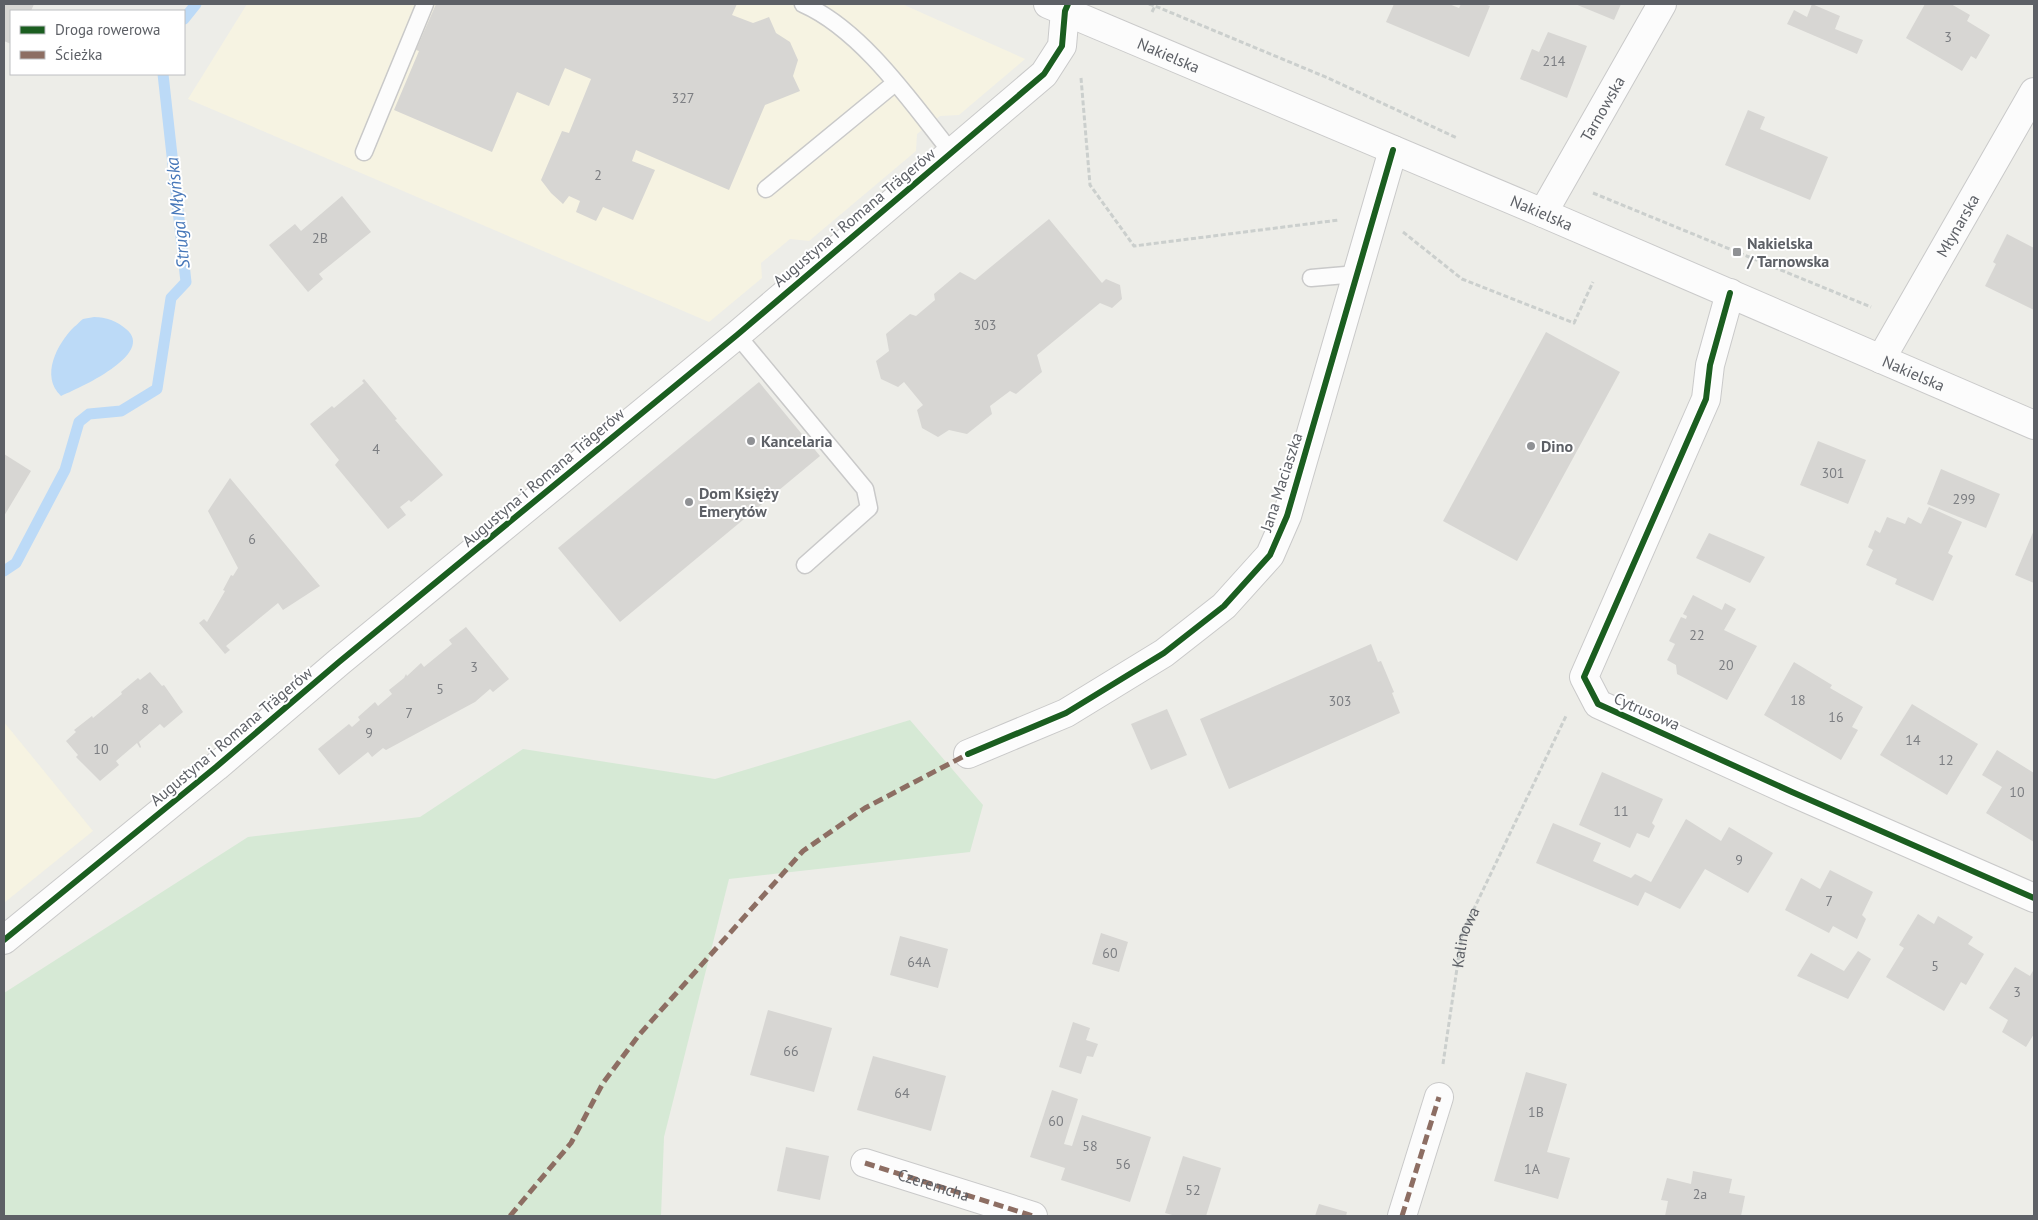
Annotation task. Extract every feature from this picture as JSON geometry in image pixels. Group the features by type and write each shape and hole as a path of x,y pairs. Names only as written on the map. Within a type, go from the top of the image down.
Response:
{"street":[{"name":"Tarnowska","path":"1543,213 1662,4"},
{"name":"Nakielska","path":"1061,6 2034,425"},
{"name":"Augustyna i Romana Trägerów","path":"4,940 202,780 339,662 737,335 1049,68 1062,46 1061,6"},
{"name":"Młynarska","path":"1881,359 2034,92"},
{"name":"Jana Maciaszka","path":"968,754 1066,713 1164,653 1224,606 1270,556 1287,516 1393,150"},
{"path":"1584,676 1706,399 1710,365 1730,293"},
{"name":"Cytrusowa","path":"1584,676 1598,704 1801,796 2034,898"},
{"path":"1402,1216 1438,1097"},
{"name":"Czeremcha","path":"865,1163 1033,1216"}],"lane":[{"path":"364,152 425,4"},
{"path":"804,4 841,28 872,55 951,152"},
{"path":"766,189 894,83"},
{"path":"1311,278 1357,274"},
{"path":"737,335 864,489 869,508 805,565"}],"path":[{"path":"1149,4 1328,78 1460,139"},
{"path":"1151,14 1155,6"},
{"path":"1081,72 1090,184 1134,246 1374,216 1396,227 1462,279 1574,324 1593,282"},
{"path":"1586,190 1867,305"}],"shaded area":[{"path":"247,4 902,4 1025,59 959,115 940,116 917,134 916,151 809,241 790,239 761,263 762,278 709,322 188,99"},
{"path":"4,722 93,831 4,903"}],"green space":[{"path":"910,720 983,805 970,852 729,879 664,1137 661,1216 4,1216 4,993 248,837 420,817 523,749 715,779"}],"water":[{"path":"94,317 111,320 126,329 133,339 131,349 111,369 61,396 55,388 52,379 53,360 62,342 74,327 83,319"}],"building":[{"path":"4,4 34,4 31,10 10,10 10,44 4,41"},
{"path":"436,4 737,4 732,15 753,23 769,17 776,33 790,42 798,60 793,76 800,91 765,105 729,190 636,150 632,161 655,170 633,220 603,207 596,221 576,212 580,201 569,196 563,204 541,180 562,131 569,133 591,79 565,68 549,106 517,92 492,152 394,110 419,51 416,50"},
{"path":"1394,4 1449,4 1459,8 1461,4 1484,4 1490,6 1469,57 1386,22"},
{"path":"1575,4 1621,4 1614,20"},
{"path":"1812,4 1840,16 1835,29 1863,40 1857,54 1787,24 1794,10 1807,17"},
{"path":"1925,4 1951,4 1970,15 1967,21 1990,35 1976,59 1971,56 1962,71 1906,38"},
{"path":"1548,32 1587,46 1567,98 1520,79 1532,49 1539,52"},
{"path":"1748,110 1765,117 1760,129 1828,157 1810,200 1725,165"},
{"path":"342,196 371,232 319,274 323,279 308,292 269,245 295,224 301,231"},
{"path":"1049,219 1102,283 1106,279 1120,285 1122,299 1112,308 1100,303 1037,355 1042,372 1016,394 1010,391 990,406 992,414 967,434 949,430 938,437 922,428 917,410 923,405 904,382 898,387 881,379 876,361 889,351 886,334 910,314 916,316 935,300 934,294 960,272 975,280"},
{"path":"2007,234 2034,248 2034,310 1985,286 1996,264 1993,262"},
{"name":"Dino","path":"1546,332 1620,372 1517,561 1443,521"},
{"path":"364,379 397,419 395,420 443,475 411,502 409,500 400,507 406,515 388,529 335,465 339,460 310,424 332,406 334,408 364,383 362,381"},
{"name":"Dom Księży Emerytów","path":"759,382 820,456 620,622 558,548"},
{"path":"1818,441 1866,460 1848,504 1800,485"},
{"path":"4,454 31,471 4,516"},
{"path":"1941,469 2000,494 1986,528 1927,504"},
{"path":"230,478 320,586 283,610 278,603 226,646 230,650 225,654 199,623 204,619 207,622 225,591 223,590 231,575 233,576 238,568 208,511"},
{"path":"1929,507 1962,522 1948,553 1953,556 1933,601 1895,584 1897,579 1866,565 1873,550 1868,547 1875,530 1880,533 1887,517 1905,524 1908,517 1921,524"},
{"path":"2034,530 2034,583 2015,575"},
{"path":"1709,533 1765,557 1750,583 1696,558"},
{"path":"1693,595 1722,610 1725,603 1736,609 1724,630 1757,646 1727,700 1677,674 1676,665 1667,660 1675,644 1669,641 1681,617 1686,619 1687,616 1683,614"},
{"path":"466,627 509,679 493,692 490,689 475,702 386,750 383,748 372,757 368,752 339,775 318,749 349,724 352,727 360,720 358,717 375,702 378,706 392,694 389,690 404,678 406,674 407,676 421,663 424,667 452,644 449,640"},
{"path":"1371,644 1378,662 1381,661 1394,692 1392,693 1400,713 1229,789 1200,719"},
{"path":"1794,662 1832,685 1830,688 1863,707 1852,727 1858,730 1841,760 1764,715"},
{"path":"150,672 162,686 164,685 183,712 164,728 160,724 139,742 140,748 137,743 116,761 119,765 100,781 76,757 78,755 66,741 76,732 74,730 92,716 93,718 138,678 140,680"},
{"path":"1912,704 1978,744 1947,795 1880,755"},
{"path":"1167,709 1187,755 1151,770 1131,724"},
{"path":"1997,750 2034,773 2034,842 1986,813 2002,787 1982,775"},
{"path":"1602,772 1663,799 1652,823 1655,826 1649,838 1637,833 1630,848 1579,825"},
{"path":"1686,819 1721,841 1729,827 1773,853 1748,893 1705,869 1680,909 1645,892 1638,906 1536,863 1553,823 1601,843 1593,861 1631,878 1635,874 1651,882"},
{"path":"1830,870 1873,892 1862,915 1866,919 1857,939 1833,926 1829,933 1785,910 1801,878 1820,889"},
{"path":"1918,914 1934,924 1938,916 1973,937 1968,944 1984,954 1966,985 1961,982 1944,1011 1886,977 1904,948 1899,945"},
{"path":"1101,933 1128,942 1119,972 1092,964"},
{"path":"900,936 948,949 938,988 890,975"},
{"path":"1858,951 1871,959 1848,999 1797,976 1811,953 1844,971"},
{"path":"2015,967 2030,976 2034,969 2034,1034 2026,1047 2002,1032 2008,1020 1989,1008"},
{"path":"768,1010 832,1028 814,1092 750,1075"},
{"path":"1073,1022 1090,1028 1086,1040 1098,1044 1093,1057 1087,1056 1081,1074 1059,1067"},
{"path":"873,1056 946,1076 931,1131 857,1110"},
{"path":"1526,1072 1567,1084 1547,1152 1570,1158 1558,1199 1494,1181"},
{"path":"1052,1090 1078,1099 1064,1144 1072,1146 1082,1115 1151,1137 1130,1202 1061,1180 1065,1168 1030,1157"},
{"path":"786,1147 829,1156 820,1200 777,1191"},
{"path":"1183,1156 1221,1168 1206,1216 1176,1216 1165,1213"},
{"path":"1693,1171 1732,1179 1729,1193 1745,1196 1741,1216 1665,1216 1668,1201 1661,1200 1667,1178 1691,1184"},
{"path":"1319,1204 1347,1212 1346,1216 1315,1216"}],"waterway":[{"name":"Struga Młyńska","path":"185,18 196,4"},
{"name":"Struga Młyńska","path":"4,571 16,563 65,470 79,422 89,414 121,411 157,389 171,298 186,282 163,75"}],"marked path":[{"path":"510,1216 571,1143 603,1083 639,1035 803,851 865,808 968,754"},
{"path":"1402,1216 1439,1097"},
{"path":"865,1163 1033,1216"}],"cycle path":[{"path":"4,940 216,767 339,662 737,335 1044,74 1062,46 1065,11 1068,4"},
{"path":"968,754 1066,713 1164,653 1224,606 1270,555 1287,516 1393,150"},
{"path":"1730,293 1710,365 1706,399 1584,677 1598,704 1792,792 2034,898"}],"place":[{"name":"Nakielska / Tarnowska","path":"1737,252"},
{"name":"Kancelaria","path":"751,441"},
{"name":"Dino","path":"1531,446"},
{"name":"Dom Księży Emerytów","path":"689,502"}]}
